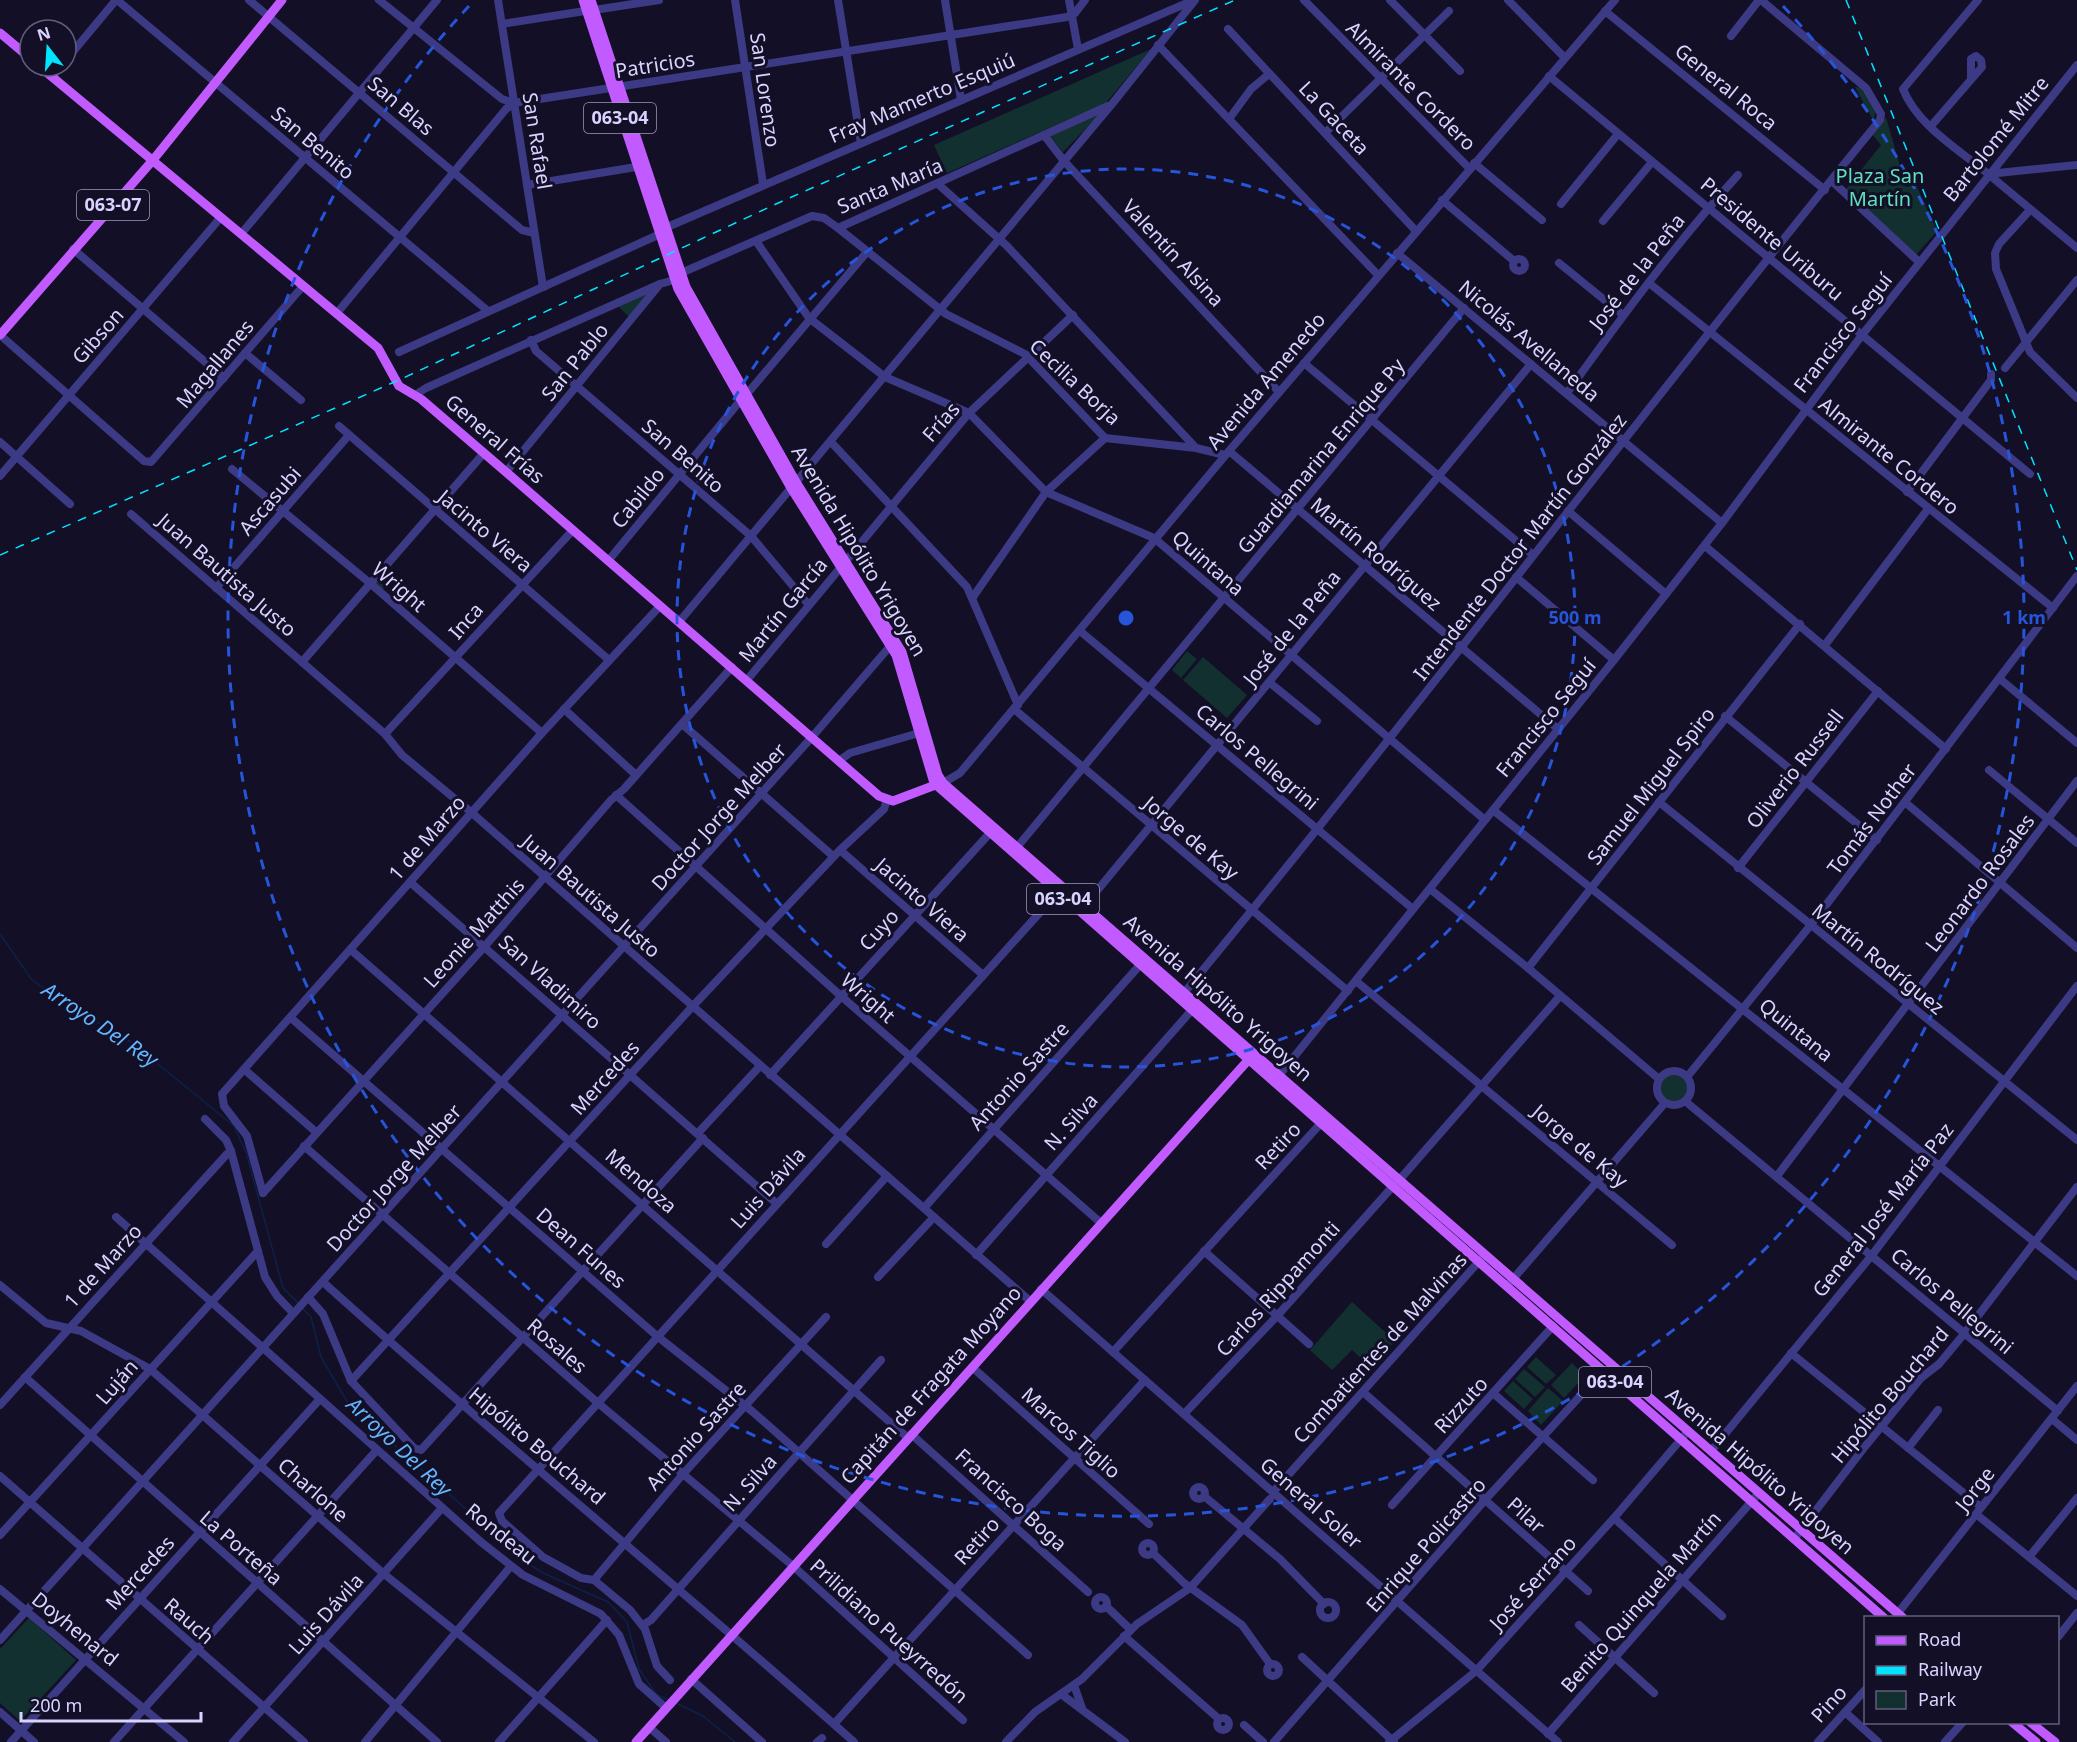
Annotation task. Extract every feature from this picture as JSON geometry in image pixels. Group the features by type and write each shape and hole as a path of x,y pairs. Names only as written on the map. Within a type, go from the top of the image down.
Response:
{"main road":[{"name":"063-07","path":"0,335 153,160 282,0"},
{"name":"Avenida Hipólito Yrigoyen","path":"583,0 590,7 677,276 793,485 905,659 940,784 1018,846 1060,890"},
{"path":"0,33 18,48"},
{"name":"General Frías","path":"53,78 378,348 399,386 415,395 484,453 887,800"},
{"name":"Avenida Hipólito Yrigoyen","path":"615,88 636,167 662,232"},
{"name":"Avenida Hipólito Yrigoyen","path":"842,563 891,645 902,668 919,733 940,784 989,834 1060,890 1139,966 1191,1011 1252,1057"},
{"path":"887,800 899,799 940,784"},
{"name":"Avenida Hipólito Yrigoyen","path":"1082,910 1185,993 1322,1122 1397,1182"},
{"name":"Capitán de Fragata Moyano","path":"636,1742 1030,1301 1252,1057"},
{"name":"Avenida Hipólito Yrigoyen","path":"1276,1079 1483,1257 1553,1326 1603,1371 1883,1616"},
{"name":"Avenida Hipólito Yrigoyen","path":"1510,1282 1688,1431 1901,1615"},
{"path":"2014,1724 2036,1742"},
{"path":"2032,1724 2055,1742"}],"street":[{"path":"78,46 116,0"},
{"name":"San Benito","path":"116,0 488,311"},
{"name":"San Blas","path":"249,0 522,230 534,233"},
{"path":"379,0 502,99 514,103"},
{"path":"241,234 437,0"},
{"name":"San Rafael","path":"498,0 543,287"},
{"path":"502,24 590,7 659,0"},
{"name":"San Lorenzo","path":"735,0 763,184"},
{"path":"838,0 861,143"},
{"path":"945,0 961,100"},
{"path":"1069,0 1077,49"},
{"path":"1072,15 1085,0"},
{"path":"679,622 1113,104 1194,0"},
{"name":"Fray Mamerto Esquiú","path":"399,352 763,184 1194,0"},
{"name":"Almirante Cordero","path":"1304,0 1380,79 1472,166 1542,220"},
{"path":"1390,0 1460,71"},
{"path":"1508,0 1565,58"},
{"name":"Avenida Amenedo","path":"940,784 960,773 1227,453 1615,0"},
{"path":"1978,0 1903,89 1911,107 1931,126 2077,248"},
{"path":"1731,36 1763,1"},
{"name":"Intendente Doctor Martín González","path":"1185,993 1390,740 1623,441 1711,334 1880,120 1881,114 1869,90 1763,1"},
{"path":"1324,132 1449,11"},
{"name":"General Roca","path":"1605,11 1825,190"},
{"name":"Patricios","path":"514,103 1072,15"},
{"name":"La Gaceta","path":"1228,29 1416,231"},
{"path":"1158,45 1378,275"},
{"name":"Bartolomé Mitre","path":"1942,233 2077,65"},
{"path":"1229,119 1251,89 1269,74"},
{"name":"Presidente Uriburu","path":"1549,76 2030,474"},
{"path":"1931,126 1971,79"},
{"path":"337,313 506,109 514,103"},
{"name":"Santa María","path":"677,276 812,216 821,216 838,228 1113,104"},
{"path":"1561,204 1618,134"},
{"name":"Valentín Alsina","path":"1044,135 1064,161 1279,392"},
{"path":"1603,221 1652,162"},
{"path":"1988,174 2077,165"},
{"path":"527,185 636,167"},
{"name":"José de la Peña","path":"1567,393 1623,315 1708,208 1738,175"},
{"path":"1832,181 1919,262"},
{"path":"938,184 1000,239 1196,448"},
{"path":"1442,201 1514,261"},
{"path":"2030,210 1999,244 1995,258 2002,287 2025,343 2040,364 2077,398"},
{"name":"Gibson","path":"0,476 220,217"},
{"name":"Cecilia Borja","path":"838,228 940,310 1028,357 1105,438 1196,448"},
{"name":"Francisco Seguí","path":"1276,1079 1705,546 1805,410 1942,233"},
{"path":"756,241 809,318 885,377"},
{"path":"73,249 224,378"},
{"name":"Cabildo","path":"608,561 809,318 867,252"},
{"name":"Nicolás Avellaneda","path":"1397,253 1722,523"},
{"path":"1559,263 1623,315"},
{"path":"415,395 531,340 677,276"},
{"path":"2005,368 2077,280"},
{"name":"Almirante Cordero","path":"1650,283 2053,608"},
{"name":"San Pablo","path":"506,472 660,284"},
{"name":"Magallanes","path":"68,396 144,461 151,462 303,286"},
{"name":"Guardiamarina Enrique Py","path":"1018,846 1084,770 1464,308"},
{"name":"Frías","path":"842,563 969,413 1072,315"},
{"path":"0,335 68,396"},
{"name":"San Benito","path":"531,340 536,351 751,536 808,604"},
{"path":"245,353 301,400"},
{"path":"1304,363 1533,555"},
{"name":"José de la Peña","path":"1082,910 1531,364"},
{"path":"1907,492 1991,380 1991,374"},
{"name":"Quintana","path":"885,377 969,413 1046,492 1155,540 1485,820"},
{"name":"Jacinto Viera","path":"339,426 609,660"},
{"name":"Ascasubi","path":"216,588 349,435"},
{"path":"974,597 1046,492 1105,438"},
{"path":"0,442 70,504"},
{"name":"Jorge de Kay","path":"831,442 974,597 1016,707 1084,770 1348,991"},
{"name":"Martín Rodríguez","path":"1196,448 1227,453 1558,729"},
{"path":"302,662 484,453"},
{"name":"Wright","path":"232,469 371,584 542,733"},
{"path":"1825,645 1928,509"},
{"path":"1568,511 1666,594"},
{"name":"Juan Bautista Justo","path":"131,514 385,734 402,755 472,813 1030,1301"},
{"name":"Inca","path":"385,734 456,658 521,583 573,530"},
{"path":"1705,546 1825,645 1946,750"},
{"name":"Martín García","path":"747,680 842,563"},
{"name":"Tomás Nother","path":"1687,1077 1744,1009 1906,803 2077,576"},
{"path":"1516,577 1614,660"},
{"name":"1 de Marzo","path":"263,1193 247,1136 224,1106 222,1094 542,733 660,606"},
{"name":"Samuel Miguel Spiro","path":"1528,968 1800,624"},
{"name":"Carlos Pellegrini","path":"1080,631 1413,909"},
{"name":"Doctor Jorge Melber","path":"0,1640 563,1016 891,645"},
{"name":"Leonie Matthis","path":"263,1193 732,667"},
{"path":"2000,679 2077,743"},
{"path":"1269,682 1317,721"},
{"name":"Oliverio Russell","path":"1738,868 1878,691"},
{"path":"564,709 636,775"},
{"path":"1725,716 1877,840"},
{"path":"682,724 833,856"},
{"path":"840,760 850,753 919,733"},
{"path":"1989,771 2077,843"},
{"name":"Leonardo Rosales","path":"1777,1176 1845,1090 2077,781"},
{"name":"Wright","path":"616,795 841,996 1101,1223"},
{"name":"Mercedes","path":"351,1381 765,928 833,856 884,809 887,800"},
{"name":"Martín Rodríguez","path":"1659,802 2077,1140"},
{"path":"1906,803 2077,948"},
{"name":"Quintana","path":"1493,810 2077,1276"},
{"name":"Cuyo","path":"770,1075 989,834"},
{"name":"Jacinto Viera","path":"840,850 983,975"},
{"name":"San Vladimiro","path":"410,882 776,1203"},
{"path":"1430,889 1659,1079"},
{"name":"Luis Dávila","path":"594,1580 581,1578 543,1557 502,1521 499,1513 1060,890"},
{"name":"Mendoza","path":"351,950 502,1083 571,1140 854,1390 910,1436"},
{"name":"Antonio Sastre","path":"924,1208 1139,966"},
{"name":"Jorge de Kay","path":"1356,981 1672,1245"},
{"name":"General José María Paz","path":"1711,1451 1872,1255 2003,1080 2077,986"},
{"path":"1397,1182 1560,996"},
{"name":"N. Silva","path":"976,1254 1191,1011"},
{"name":"Dean Funes","path":"291,1018 657,1336 745,1406 1028,1655"},
{"path":"306,1299 323,1314 351,1381 418,1450 463,1405 644,1206 760,1066"},
{"path":"245,1070 316,1132"},
{"path":"1670,1071 1679,1072 1687,1077 1690,1092 1686,1101 1676,1105 1665,1103 1656,1090 1659,1079 1670,1071"},
{"name":"Carlos Pellegrini","path":"1686,1101 2058,1411"},
{"path":"1510,1282 1665,1103"},
{"path":"205,1119 226,1140 231,1151 269,1284 296,1311"},
{"name":"Retiro","path":"1113,1352 1322,1122"},
{"name":"Rosales","path":"304,1146 598,1403 793,1566"},
{"name":"1 de Marzo","path":"0,1405 231,1151"},
{"path":"826,1244 887,1176"},
{"name":"Carlos Rippamonti","path":"1185,1413 1277,1316 1397,1182"},
{"name":"Hipólito Bouchard","path":"1794,1539 1921,1378 1939,1364 1964,1334 2077,1187"},
{"name":"Rondeau","path":"116,1217 376,1451 511,1566 553,1592 588,1605 607,1620 619,1635 639,1684 667,1707"},
{"path":"878,1277 934,1217"},
{"name":"Luján","path":"0,1535 258,1251"},
{"path":"1204,1251 1309,1344"},
{"name":"Combatientes de Malvinas","path":"1009,1741 1035,1712 1074,1685 1127,1633 1190,1587 1483,1257"},
{"name":"Hipólito Bouchard","path":"322,1282 538,1470 732,1633 854,1742"},
{"name":"Charlone","path":"0,1285 46,1323 70,1327 150,1369 384,1574 594,1742"},
{"name":"General Soler","path":"1041,1289 1185,1413 1271,1495 1558,1742"},
{"name":"Antonio Sastre","path":"594,1580 683,1474 826,1317"},
{"name":"Rizzuto","path":"1392,1505 1553,1326"},
{"path":"1791,1353 1908,1448 2029,1557 2077,1596"},
{"name":"N. Silva","path":"643,1625 651,1620 880,1360"},
{"name":"Marcos Tiglio","path":"972,1367 1149,1524"},
{"name":"Enrique Policastro","path":"1274,1742 1329,1682 1485,1500 1603,1371"},
{"name":"La Porteña","path":"25,1377 437,1742"},
{"name":"Retiro","path":"834,1724 1145,1380"},
{"name":"Jorge","path":"1901,1615 1979,1510 2077,1386"},
{"name":"Pilar","path":"1363,1392 1437,1455 1588,1591"},
{"path":"1494,1393 1593,1480"},
{"name":"Mercedes","path":"11,1742 319,1400"},
{"path":"1908,1448 1938,1410"},
{"path":"2052,1419 2077,1440"},
{"name":"José Serrano","path":"1392,1741 1476,1671 1614,1518 1688,1431"},
{"name":"Francisco Boga","path":"910,1436 1089,1592"},
{"path":"114,1742 376,1451"},
{"name":"Rauch","path":"0,1476 81,1550 304,1742"},
{"name":"Benito Quinquela Martín","path":"1548,1734 1759,1493"},
{"path":"1204,1496 1242,1530 1286,1564 1324,1604"},
{"path":"2029,1557 2077,1498"},
{"name":"Luis Dávila","path":"233,1742 442,1508"},
{"path":"1614,1518 1722,1616"},
{"path":"1153,1553 1190,1587 1242,1625 1270,1664"},
{"path":"365,1742 511,1566"},
{"name":"Prilidiano Pueyrredón","path":"793,1566 963,1720"},
{"path":"594,1580 630,1610 643,1625 657,1666 670,1680"},
{"name":"Doyhenard","path":"0,1589 184,1742"},
{"path":"1106,1606 1127,1633 1220,1719"},
{"path":"2059,1637 2077,1613"},
{"path":"499,1742 607,1620"},
{"path":"1579,1625 1654,1693"},
{"path":"1302,1657 1392,1741"},
{"path":"692,1679 762,1742"},
{"path":"1074,1685 1083,1709"},
{"name":"Pino","path":"1818,1742 1864,1691"},
{"path":"1061,1694 1125,1742"},
{"path":"0,1712 34,1742"},
{"path":"1845,1712 1878,1742"},
{"path":"1945,1742 1961,1724"},
{"path":"1244,1725 1263,1742"},
{"path":"650,1727 666,1742"}],"green space":[{"path":"1151,49 1106,103 947,173 934,145"},
{"path":"1855,87 1863,88 1876,112 1873,120"},
{"path":"1101,113 1063,152 1050,136"},
{"name":"Plaza San Martín","path":"1886,117 1906,187 1916,185 1937,231 1915,256 1846,189 1881,145 1872,134"},
{"path":"650,291 629,317 617,305"},
{"path":"387,569 395,576 381,591 374,584"},
{"path":"1187,651 1197,659 1181,678 1172,670"},
{"path":"1203,657 1247,695 1227,718 1183,680"},
{"path":"1674,1074 1684,1078 1688,1088 1684,1098 1674,1102 1664,1098 1660,1088 1664,1078"},
{"path":"1352,1302 1395,1341 1371,1367 1352,1350 1332,1370 1310,1350"},
{"path":"1536,1357 1556,1375 1546,1384 1527,1367"},
{"path":"1572,1363 1585,1376 1564,1398 1551,1385"},
{"path":"1524,1369 1545,1387 1535,1397 1515,1379"},
{"path":"1513,1381 1533,1399 1524,1409 1504,1391"},
{"path":"1548,1388 1563,1401 1541,1425 1528,1411"},
{"path":"29,1618 76,1660 20,1721 0,1703 0,1649"}],"waterway":[{"name":"Arroyo Del Rey","path":"0,934 32,980 67,1005 131,1042 234,1126 246,1152 283,1288 298,1303"},
{"name":"Arroyo Del Rey","path":"303,1309 311,1317 321,1357 348,1403 520,1558 543,1573 608,1602 627,1622 639,1669 656,1694 668,1700"},
{"name":"Arroyo Del Rey","path":"676,1703 703,1716 735,1742"}],"railway":[{"path":"0,555 399,380 776,204 1235,0"},
{"path":"1846,0 2077,570"}]}
